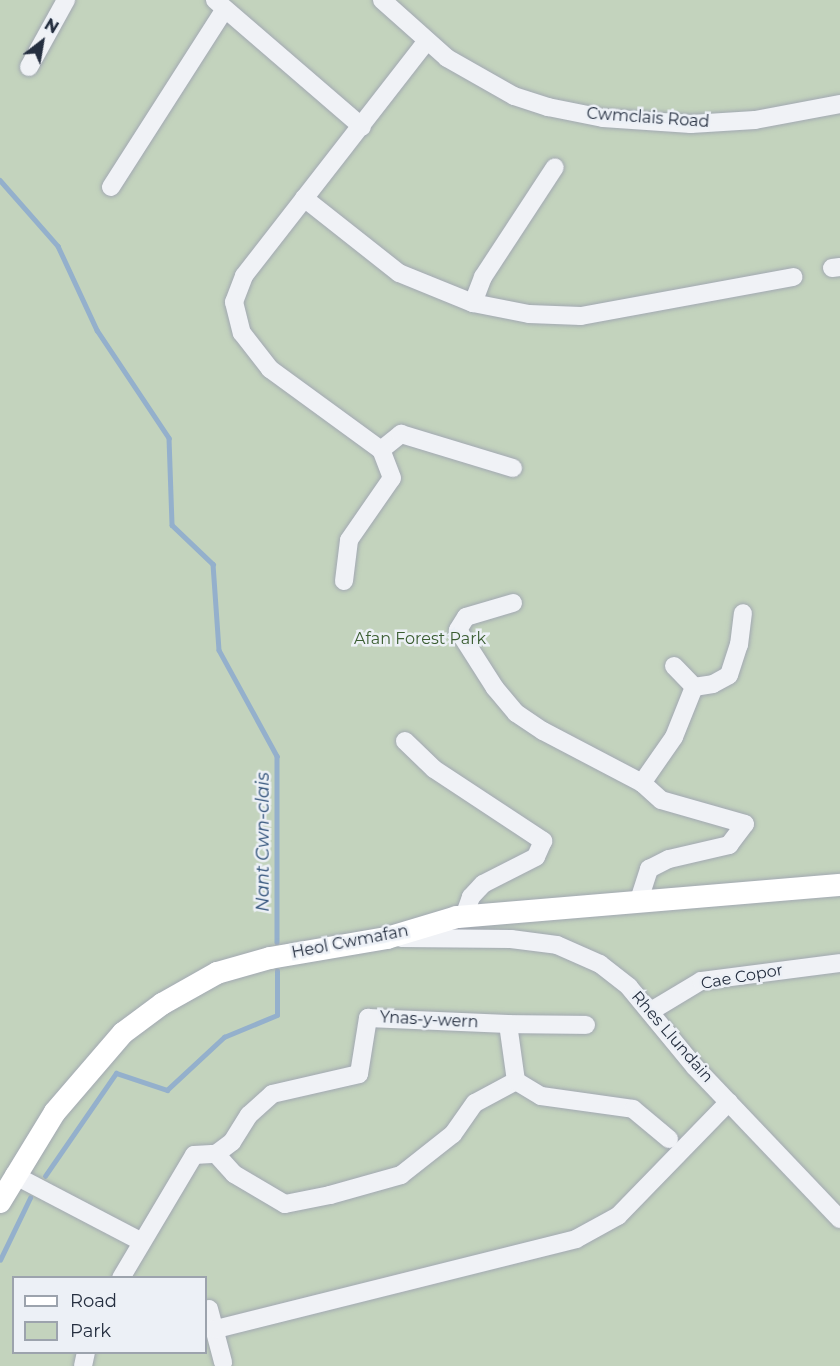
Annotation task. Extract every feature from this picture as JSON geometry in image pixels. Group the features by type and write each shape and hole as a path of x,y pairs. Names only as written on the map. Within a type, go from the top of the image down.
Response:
{"main road":[{"name":"Heol Cwmafan","path":"0,1202 14,1175 86,1073 123,1033 162,1004 217,973 270,958 387,938 464,916 840,885"}],"street":[{"path":"29,67 66,0"},
{"name":"Cwmclais Road","path":"382,0 426,42 447,58 514,96 603,118 724,123 840,104"},
{"path":"111,188 220,5 362,127"},
{"path":"344,581 349,540 392,478 381,450 270,369 242,333 234,302 244,276 426,42"},
{"path":"473,303 483,277 555,167"},
{"path":"304,198 399,273 473,303 529,314 581,316 792,277"},
{"path":"381,450 401,434 513,468"},
{"path":"513,603 466,617 458,630 495,688 516,713 543,731 642,783 661,800 745,824 729,845 669,859 649,869 639,900"},
{"path":"694,687 713,684 729,675 739,645 742,613"},
{"path":"674,666 694,687"},
{"path":"642,783 674,737 694,687"},
{"path":"405,741 434,769 543,841 536,857 483,884 471,897 464,916"},
{"name":"Rhes Llundain","path":"387,938 511,939 557,945 600,964 651,1011 695,1067 840,1219"},
{"name":"Cae Copor","path":"651,1011 700,981 840,963"},
{"name":"Ynas-y-wern","path":"122,1276 194,1155 216,1154 232,1142 249,1115 272,1094 359,1074 368,1017 508,1024"},
{"path":"516,1081 508,1024 586,1025"},
{"path":"516,1081 541,1096 633,1109 669,1139"},
{"path":"216,1154 234,1174 285,1204 330,1195 401,1175 453,1134 475,1103 516,1081"},
{"path":"216,1329 576,1239 618,1216 729,1101"},
{"path":"14,1175 142,1242"},
{"path":"209,1309 223,1362"}],"green space":[{"name":"Afan Forest Park","path":"0,0 840,0 840,1366 0,1366"}],"waterway":[{"name":"Nant Cwn-clais","path":"0,180 58,246 97,330 169,438 172,525 213,564 219,650 277,756 277,942"},
{"name":"Nant Cwn-clais","path":"45,1176 116,1073 167,1090 224,1037 277,1015 277,971"},
{"name":"Nant Cwn-clais","path":"0,1260 30,1198"}]}
